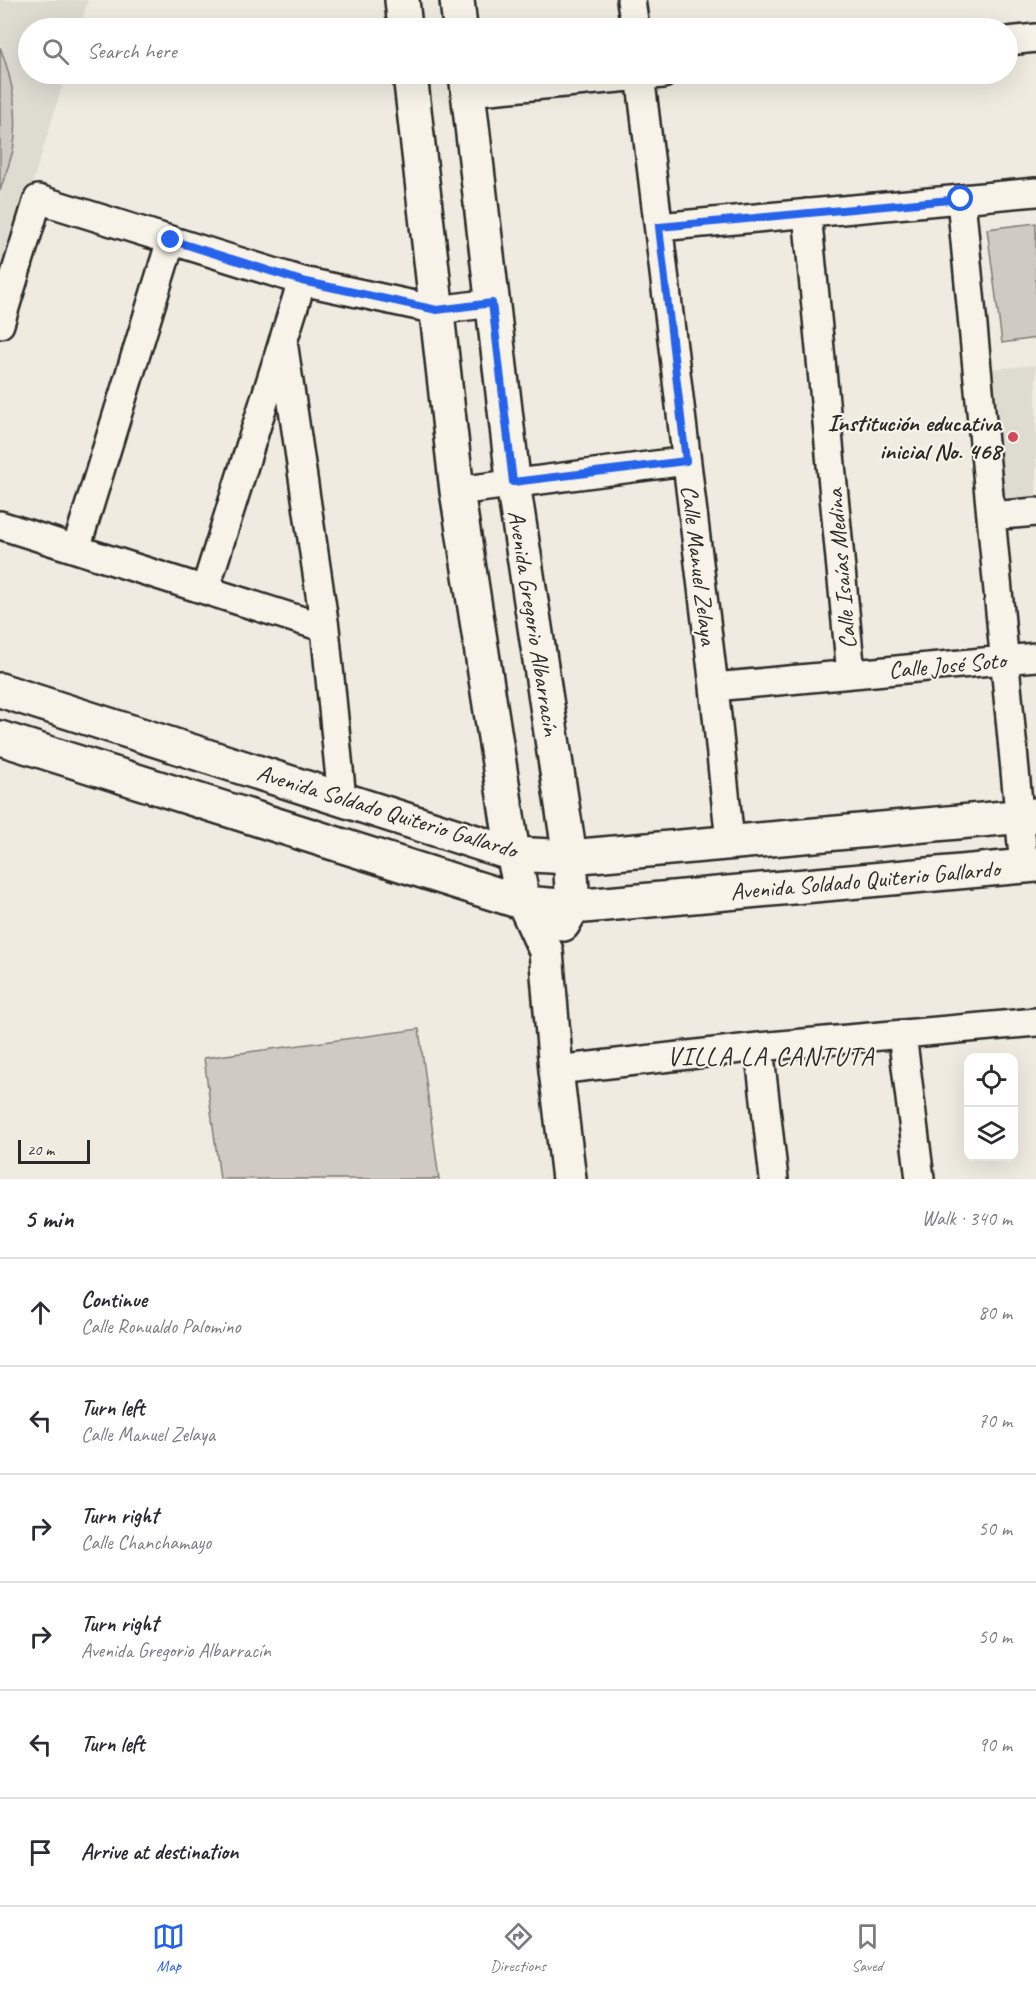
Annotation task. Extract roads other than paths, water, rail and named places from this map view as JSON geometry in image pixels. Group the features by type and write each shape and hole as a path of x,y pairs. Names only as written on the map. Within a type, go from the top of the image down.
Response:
{"street":[{"path":"402,0 404,18"},
{"path":"457,0 459,18"},
{"path":"631,0 634,18"},
{"path":"1018,40 1036,39"},
{"path":"411,84 457,491 513,854 524,903 546,951 556,1070 569,1179"},
{"name":"Avenida Gregorio Albarracín","path":"467,84 513,482 570,857 573,907"},
{"name":"Calle Manuel Zelaya","path":"649,84 659,227 714,687 730,842"},
{"path":"659,227 1036,192"},
{"path":"0,324 38,199 302,281 437,310 492,303"},
{"path":"961,199 1005,660 1028,815 1030,865"},
{"name":"Calle Isaías Medina","path":"807,213 851,674"},
{"path":"76,549 171,240"},
{"path":"205,590 302,281"},
{"path":"282,341 325,628 342,799"},
{"path":"457,491 686,461"},
{"path":"991,516 1036,512"},
{"path":"0,525 325,628"},
{"name":"Calle José Soto","path":"714,687 1036,657"},
{"name":"Avenida Soldado Quiterio Gallardo","path":"0,690 513,854 570,857 1028,815"},
{"name":"Avenida Soldado Quiterio Gallardo","path":"0,738 524,903 573,907 1030,865"},
{"path":"546,951 573,907"},
{"path":"556,1070 759,1047 1036,1022"},
{"path":"902,1034 920,1179"},
{"path":"759,1047 774,1179"}],"place":[{"name":"Institución educativa inicial No. 468","path":"1013,437"}],"district":[{"name":"VILLA LA CANTUTA","path":"771,1056"}]}
